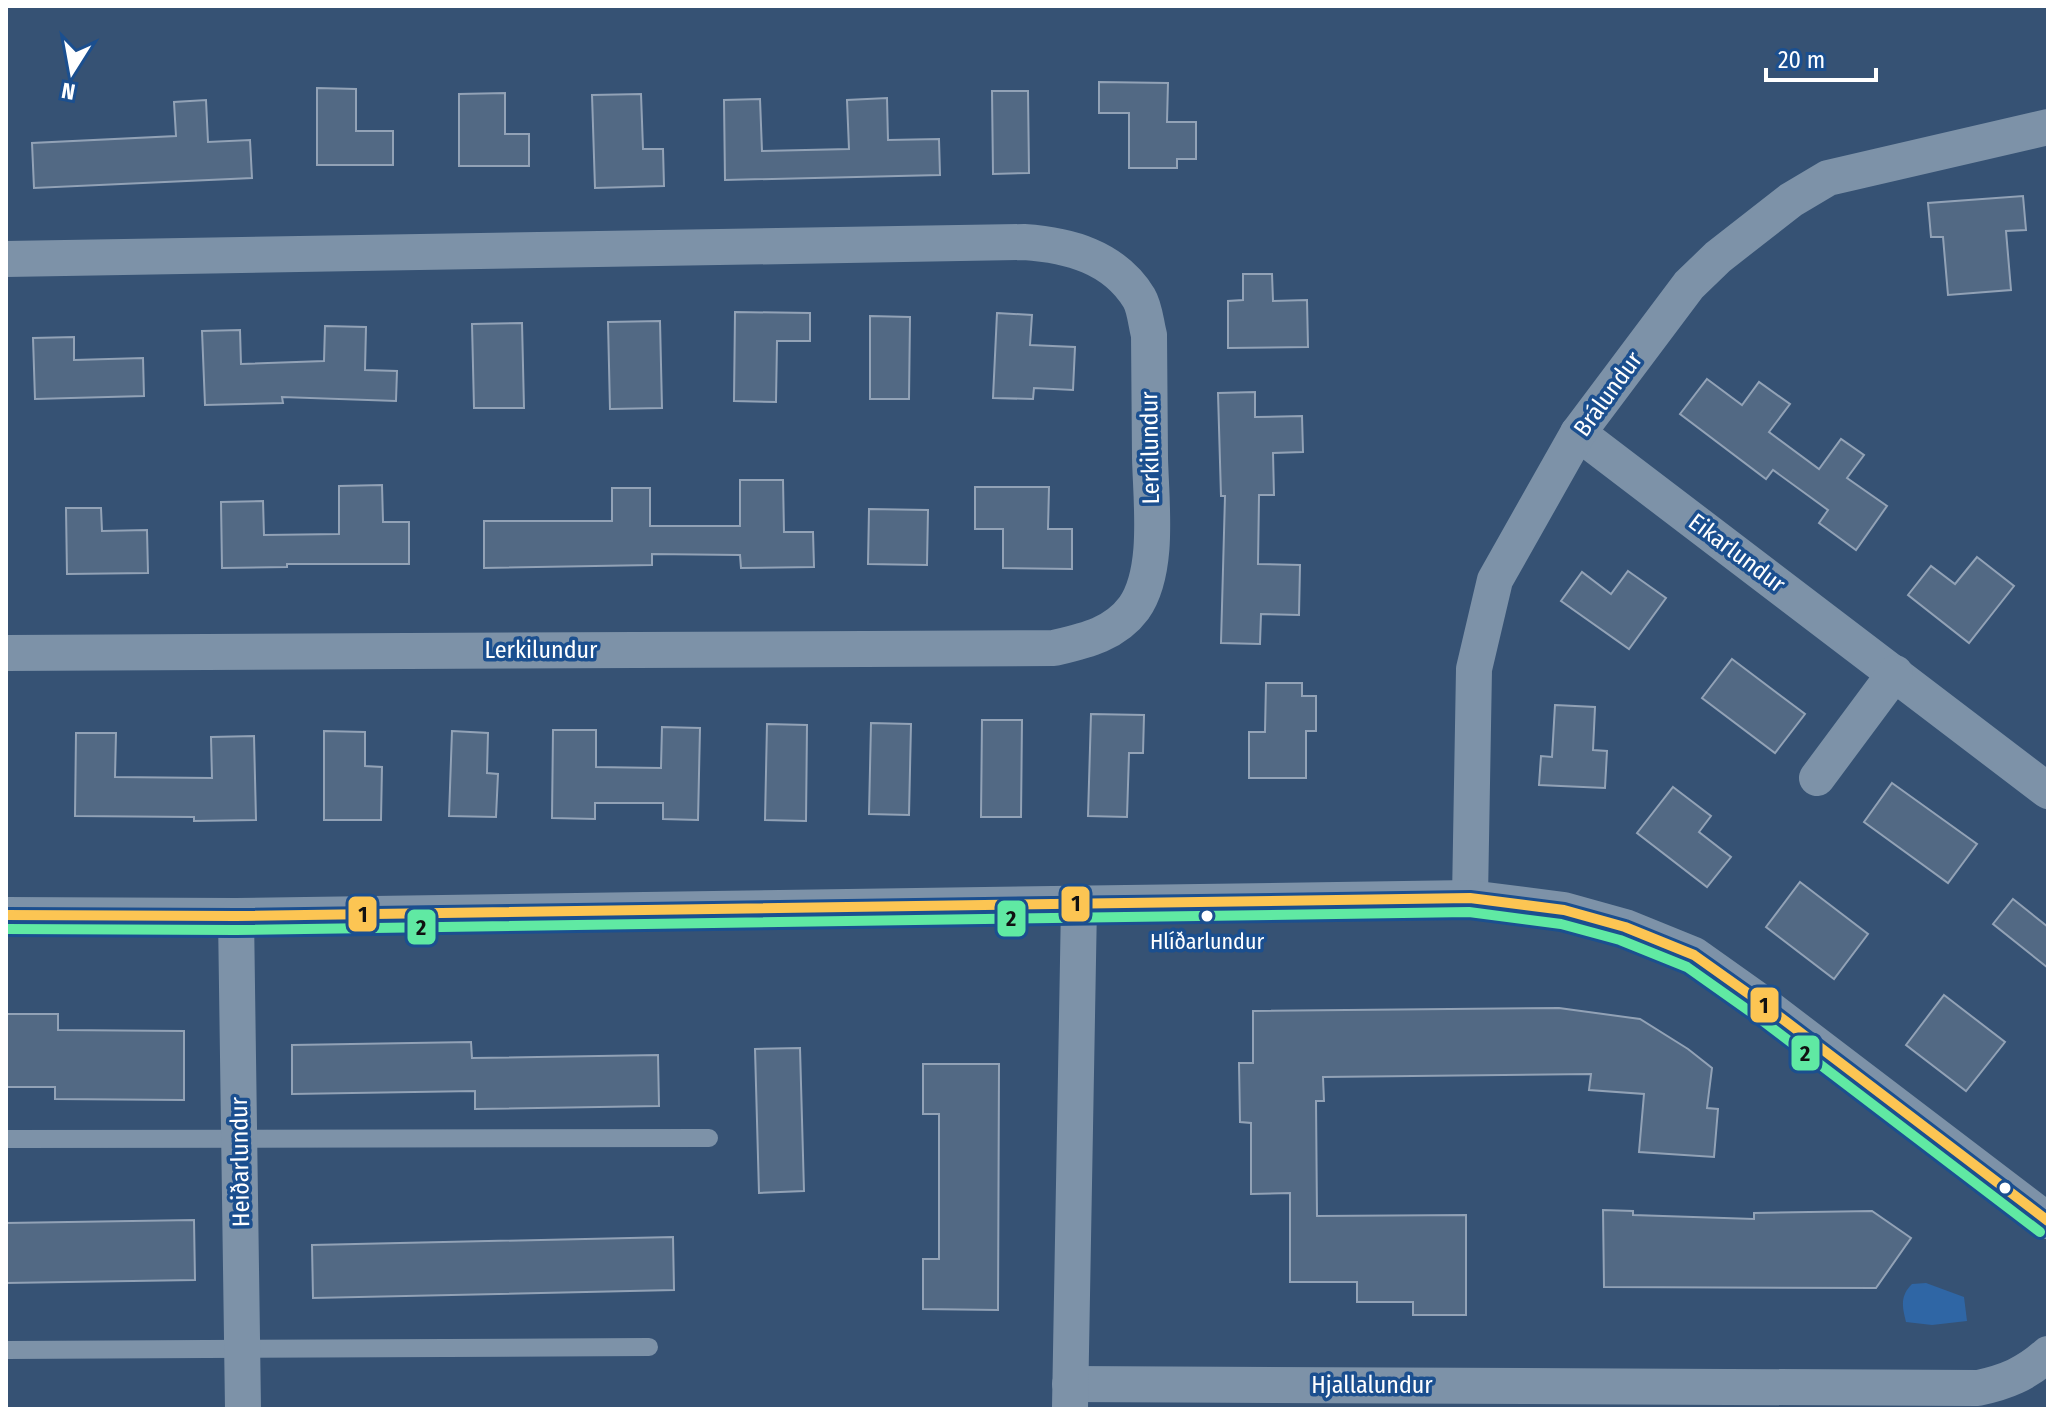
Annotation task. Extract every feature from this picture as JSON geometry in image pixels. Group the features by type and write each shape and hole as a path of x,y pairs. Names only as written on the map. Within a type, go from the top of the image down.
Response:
{"street":[{"name":"Brálundur","path":"1470,898 1474,669 1495,580 1578,433 1689,285 1718,257 1791,200 1828,178 2048,127"},
{"name":"Lerkilundur","path":"6,259 1024,242 1074,248 1103,263 1124,279 1140,301 1149,335 1151,549 1143,593 1132,610 1097,638 1054,648 6,653"},
{"name":"Eikarlundur","path":"1578,433 2048,791"},
{"path":"1817,778 1895,673"},
{"path":"6,915 236,916 1470,898 1564,910 1625,927 1694,955 1776,1013 2048,1221"},
{"path":"1070,1396 1079,905"},
{"name":"Heiðarlundur","path":"236,916 243,1409"},
{"name":"Hjallalundur","path":"1070,1396 1978,1388 2006,1382 2034,1367 2048,1354"}],"lane":[{"path":"6,1139 709,1138"},
{"path":"6,1350 649,1347"}],"shaded area":[{"path":"1926,1283 1964,1297 1967,1321 1932,1325 1906,1322 1903,1306 1905,1293 1912,1284"}],"building":[{"path":"1099,82 1168,83 1167,122 1196,122 1196,159 1177,159 1177,168 1129,168 1129,113 1099,113"},
{"path":"317,88 356,89 356,131 393,131 393,165 317,165"},
{"path":"992,91 1028,91 1029,173 993,174"},
{"path":"505,93 505,134 529,134 529,166 459,166 459,94"},
{"path":"641,94 643,149 663,149 664,186 595,188 592,95"},
{"path":"887,98 888,140 939,139 940,175 725,180 724,100 760,99 762,151 849,149 847,100"},
{"path":"206,100 208,142 250,140 252,178 34,188 32,143 176,136 174,102"},
{"path":"2023,196 2026,230 2006,231 2011,290 1948,295 1943,237 1931,237 1928,203"},
{"path":"1243,274 1272,274 1273,301 1307,300 1308,347 1228,348 1228,301 1243,300"},
{"path":"735,312 810,313 810,341 777,341 776,402 734,401"},
{"path":"997,313 1032,315 1030,345 1075,347 1073,390 1034,388 1033,399 993,398"},
{"path":"870,316 910,317 909,399 870,399"},
{"path":"660,321 662,408 610,409 608,322"},
{"path":"522,323 524,408 474,408 472,324"},
{"path":"325,326 366,327 365,370 397,371 396,401 282,397 283,403 205,405 202,331 240,330 241,364 324,361"},
{"path":"74,337 74,360 143,358 144,396 35,399 33,338"},
{"path":"1707,379 1742,405 1759,382 1790,404 1769,432 1819,469 1841,439 1864,455 1847,478 1887,506 1856,550 1819,523 1828,510 1773,470 1766,479 1680,414"},
{"path":"1255,392 1255,417 1302,416 1303,452 1273,453 1274,495 1259,495 1258,564 1300,565 1299,615 1261,614 1260,644 1221,643 1225,496 1221,496 1218,393"},
{"path":"740,480 783,480 784,532 813,532 814,567 741,568 740,555 652,554 652,565 484,568 484,521 612,521 612,488 650,488 650,526 740,526"},
{"path":"382,485 383,522 409,522 409,564 287,564 287,567 222,568 221,502 263,501 264,535 339,534 339,486"},
{"path":"975,487 1049,487 1048,529 1072,529 1072,569 1003,568 1003,529 975,529"},
{"path":"66,508 101,508 102,531 147,530 148,573 67,574"},
{"path":"869,509 928,510 927,565 868,564"},
{"path":"1977,557 2014,586 1969,643 1908,595 1931,566 1955,584"},
{"path":"1628,571 1666,598 1629,649 1561,601 1582,572 1611,594"},
{"path":"1732,659 1805,714 1775,753 1702,698"},
{"path":"1266,683 1302,683 1302,696 1316,696 1316,731 1306,731 1306,778 1249,778 1249,732 1265,732"},
{"path":"1555,705 1595,707 1593,750 1607,751 1605,788 1539,785 1541,756 1552,757"},
{"path":"1091,714 1144,715 1143,753 1129,753 1127,817 1088,816"},
{"path":"982,720 1022,720 1021,817 981,817"},
{"path":"871,723 911,724 909,815 869,814"},
{"path":"767,724 807,725 806,821 765,820"},
{"path":"662,727 700,728 698,820 663,819 663,803 595,803 595,819 552,818 553,730 596,730 596,767 661,768"},
{"path":"324,731 365,732 365,766 382,767 381,820 324,820"},
{"path":"452,731 488,733 487,773 498,774 496,817 449,816"},
{"path":"76,733 116,733 115,777 212,778 211,737 254,736 256,820 75,816"},
{"path":"1892,783 1977,844 1948,883 1864,822"},
{"path":"1673,787 1711,816 1699,832 1731,857 1707,887 1637,833"},
{"path":"1800,882 1868,934 1834,979 1766,927"},
{"path":"2013,899 2048,927 2048,968 1993,924"},
{"path":"1944,995 2005,1042 1966,1091 1906,1045"},
{"path":"1559,1008 1640,1019 1712,1068 1707,1108 1718,1109 1714,1157 1639,1152 1644,1094 1589,1090 1591,1074 1323,1077 1324,1101 1316,1101 1317,1216 1466,1215 1466,1315 1413,1315 1413,1302 1357,1302 1357,1282 1290,1282 1290,1193 1251,1194 1251,1123 1240,1122 1239,1063 1253,1063 1253,1011"},
{"path":"6,1014 58,1014 58,1030 184,1031 184,1100 55,1099 55,1087 6,1087"},
{"path":"471,1042 472,1058 658,1055 659,1106 475,1109 475,1091 292,1094 292,1045"},
{"path":"800,1048 804,1191 759,1193 755,1049"},
{"path":"923,1064 999,1064 998,1310 923,1309 923,1259 939,1259 939,1114 923,1114"},
{"path":"1603,1210 1633,1211 1633,1215 1754,1219 1754,1213 1872,1211 1911,1238 1876,1288 1604,1287"},
{"path":"194,1220 195,1280 6,1283 6,1223"},
{"path":"673,1237 674,1290 313,1298 312,1245"}],"transit line":[{"name":"1","path":"6,915 236,916 1470,898 1564,910 1625,927 1694,955 2048,1221"},
{"name":"2","path":"6,929 236,930 1469,912 1561,924 1620,940 1687,967 1755,1015 2040,1232"}],"place":[{"name":"Hlíðarlundur","path":"1207,916"}]}
